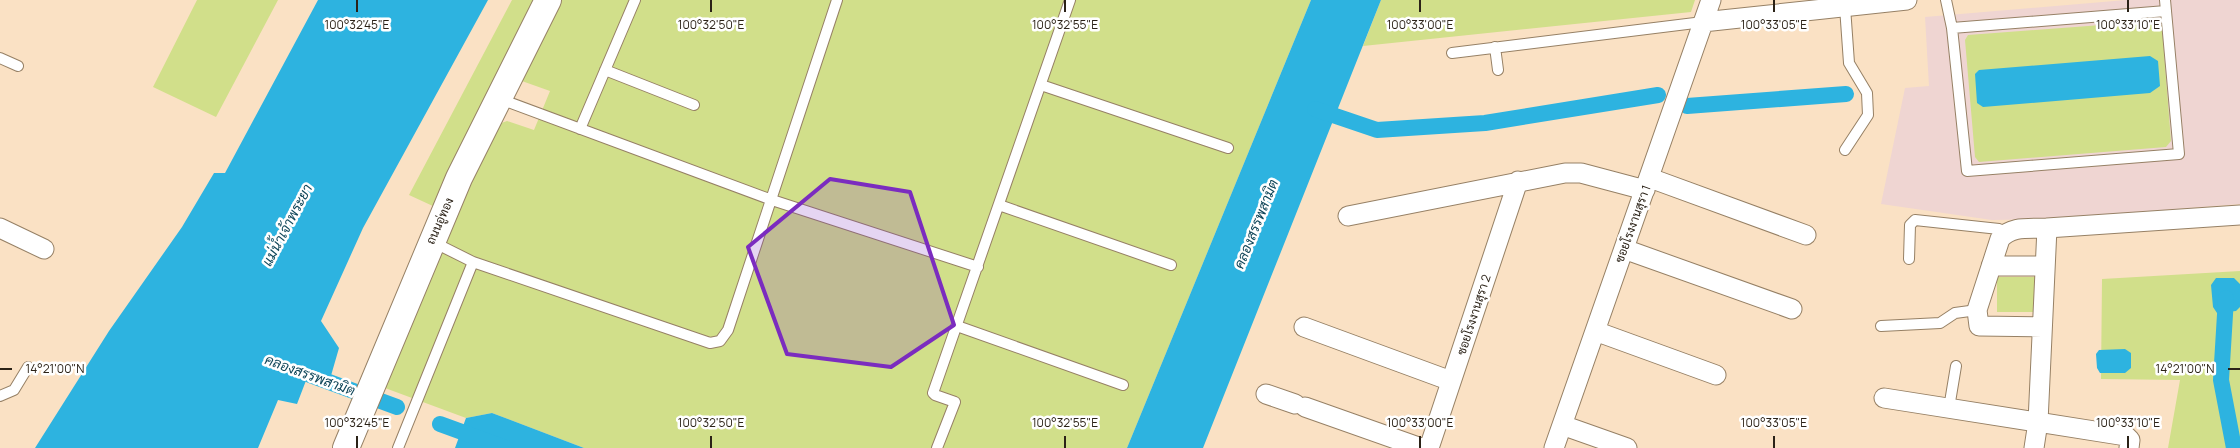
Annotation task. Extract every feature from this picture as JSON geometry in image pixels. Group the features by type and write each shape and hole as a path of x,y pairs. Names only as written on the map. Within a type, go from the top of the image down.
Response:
{"main road":[{"name":"ถนนอู่ทอง","path":"348,442 459,178 548,0"}],"street":[{"name":"ซอยโรงงานสุรา 1","path":"1554,448 1711,0"},
{"path":"1703,22 1846,3 1907,0"},
{"path":"1348,216 1565,172 1581,172 1647,184 1806,234"},
{"name":"ซอยโรงงานสุรา 2","path":"1429,448 1518,181"},
{"path":"2042,327 1979,326 1977,310 2000,239 2006,232 2013,229 2240,215"},
{"path":"0,228 44,249"},
{"path":"2034,448 2038,422 2046,228"},
{"path":"1624,249 1792,309"},
{"path":"1992,266 2045,266"},
{"path":"1304,327 1451,381"},
{"path":"1595,331 1716,375"},
{"path":"1266,394 1421,448"},
{"path":"1884,398 2126,436 2130,440 2129,448"},
{"path":"1562,425 1627,448"}],"lane":[{"path":"580,129 635,0"},
{"path":"431,241 473,262 710,343 720,341 728,330 837,0"},
{"path":"937,448 955,402 933,392 1070,0"},
{"path":"1946,0 1952,28 1967,172 2180,154 2165,0"},
{"path":"1845,150 1868,115 1867,94 1849,63 1846,3"},
{"path":"1952,28 2166,11"},
{"path":"1452,53 1703,22"},
{"path":"1494,47 1498,70"},
{"path":"0,58 18,66"},
{"path":"605,70 694,105"},
{"path":"1041,85 1228,148"},
{"path":"499,98 772,200 978,267"},
{"path":"999,205 1171,265"},
{"path":"1909,259 1910,225 1915,220 1999,229 2006,232"},
{"path":"398,448 473,262"},
{"path":"1881,326 1940,323 1955,313 1977,310"},
{"path":"957,326 1123,385"},
{"path":"1949,408 1956,366"},
{"path":"0,396 14,390 28,367"}],"highlighted area":[{"path":"830,179 910,192 954,325 891,367 787,354 748,247"}],"shaded area":[{"path":"2126,0 2240,0 2240,204 2049,219 1992,220 1881,204 1905,88 1929,86 1925,17"}],"green space":[{"path":"197,0 278,0 216,117 153,87"},
{"path":"512,0 536,0 435,207 409,195"},
{"path":"558,0 1311,0 1127,448 584,448 492,413 466,418 385,388 496,125 507,121 534,130 550,91 519,80"},
{"path":"1381,0 1695,0 1691,12 1363,46"},
{"path":"2154,21 2162,26 2171,141 2166,147 1979,162 1975,157 1965,40 1968,35"},
{"path":"2240,271 2240,448 2168,448 2180,380 2101,379 2102,279"},
{"path":"1997,277 2035,277 2035,312 1997,312"}],"water":[{"name":"แม่น้ำเจ้าพระยา","path":"318,0 488,0 363,228 321,321 339,348 328,386 307,378 297,404 278,400 258,448 35,448 109,331 182,227 214,173 225,173"},
{"path":"1311,0 1381,0 1203,448 1127,448"},
{"path":"2150,56 2158,61 2160,86 2150,93 1983,107 1977,103 1975,74 1979,70"},
{"path":"2216,278 2234,278 2240,284 2240,307 2236,311 2217,313 2213,307 2211,285"},
{"path":"2125,349 2131,353 2131,368 2125,373 2100,373 2097,368 2096,354 2099,350"},
{"path":"492,413 584,448 455,448 466,418"}],"waterway":[{"path":"1687,106 1846,94"},
{"path":"1315,109 1377,130 1485,123 1658,95"},
{"path":"2226,298 2221,380 2234,448"},
{"name":"คลองสรรพสามิต","path":"310,375 397,407"},
{"name":"คลองสรรพสามิต","path":"440,424 506,448"}]}
